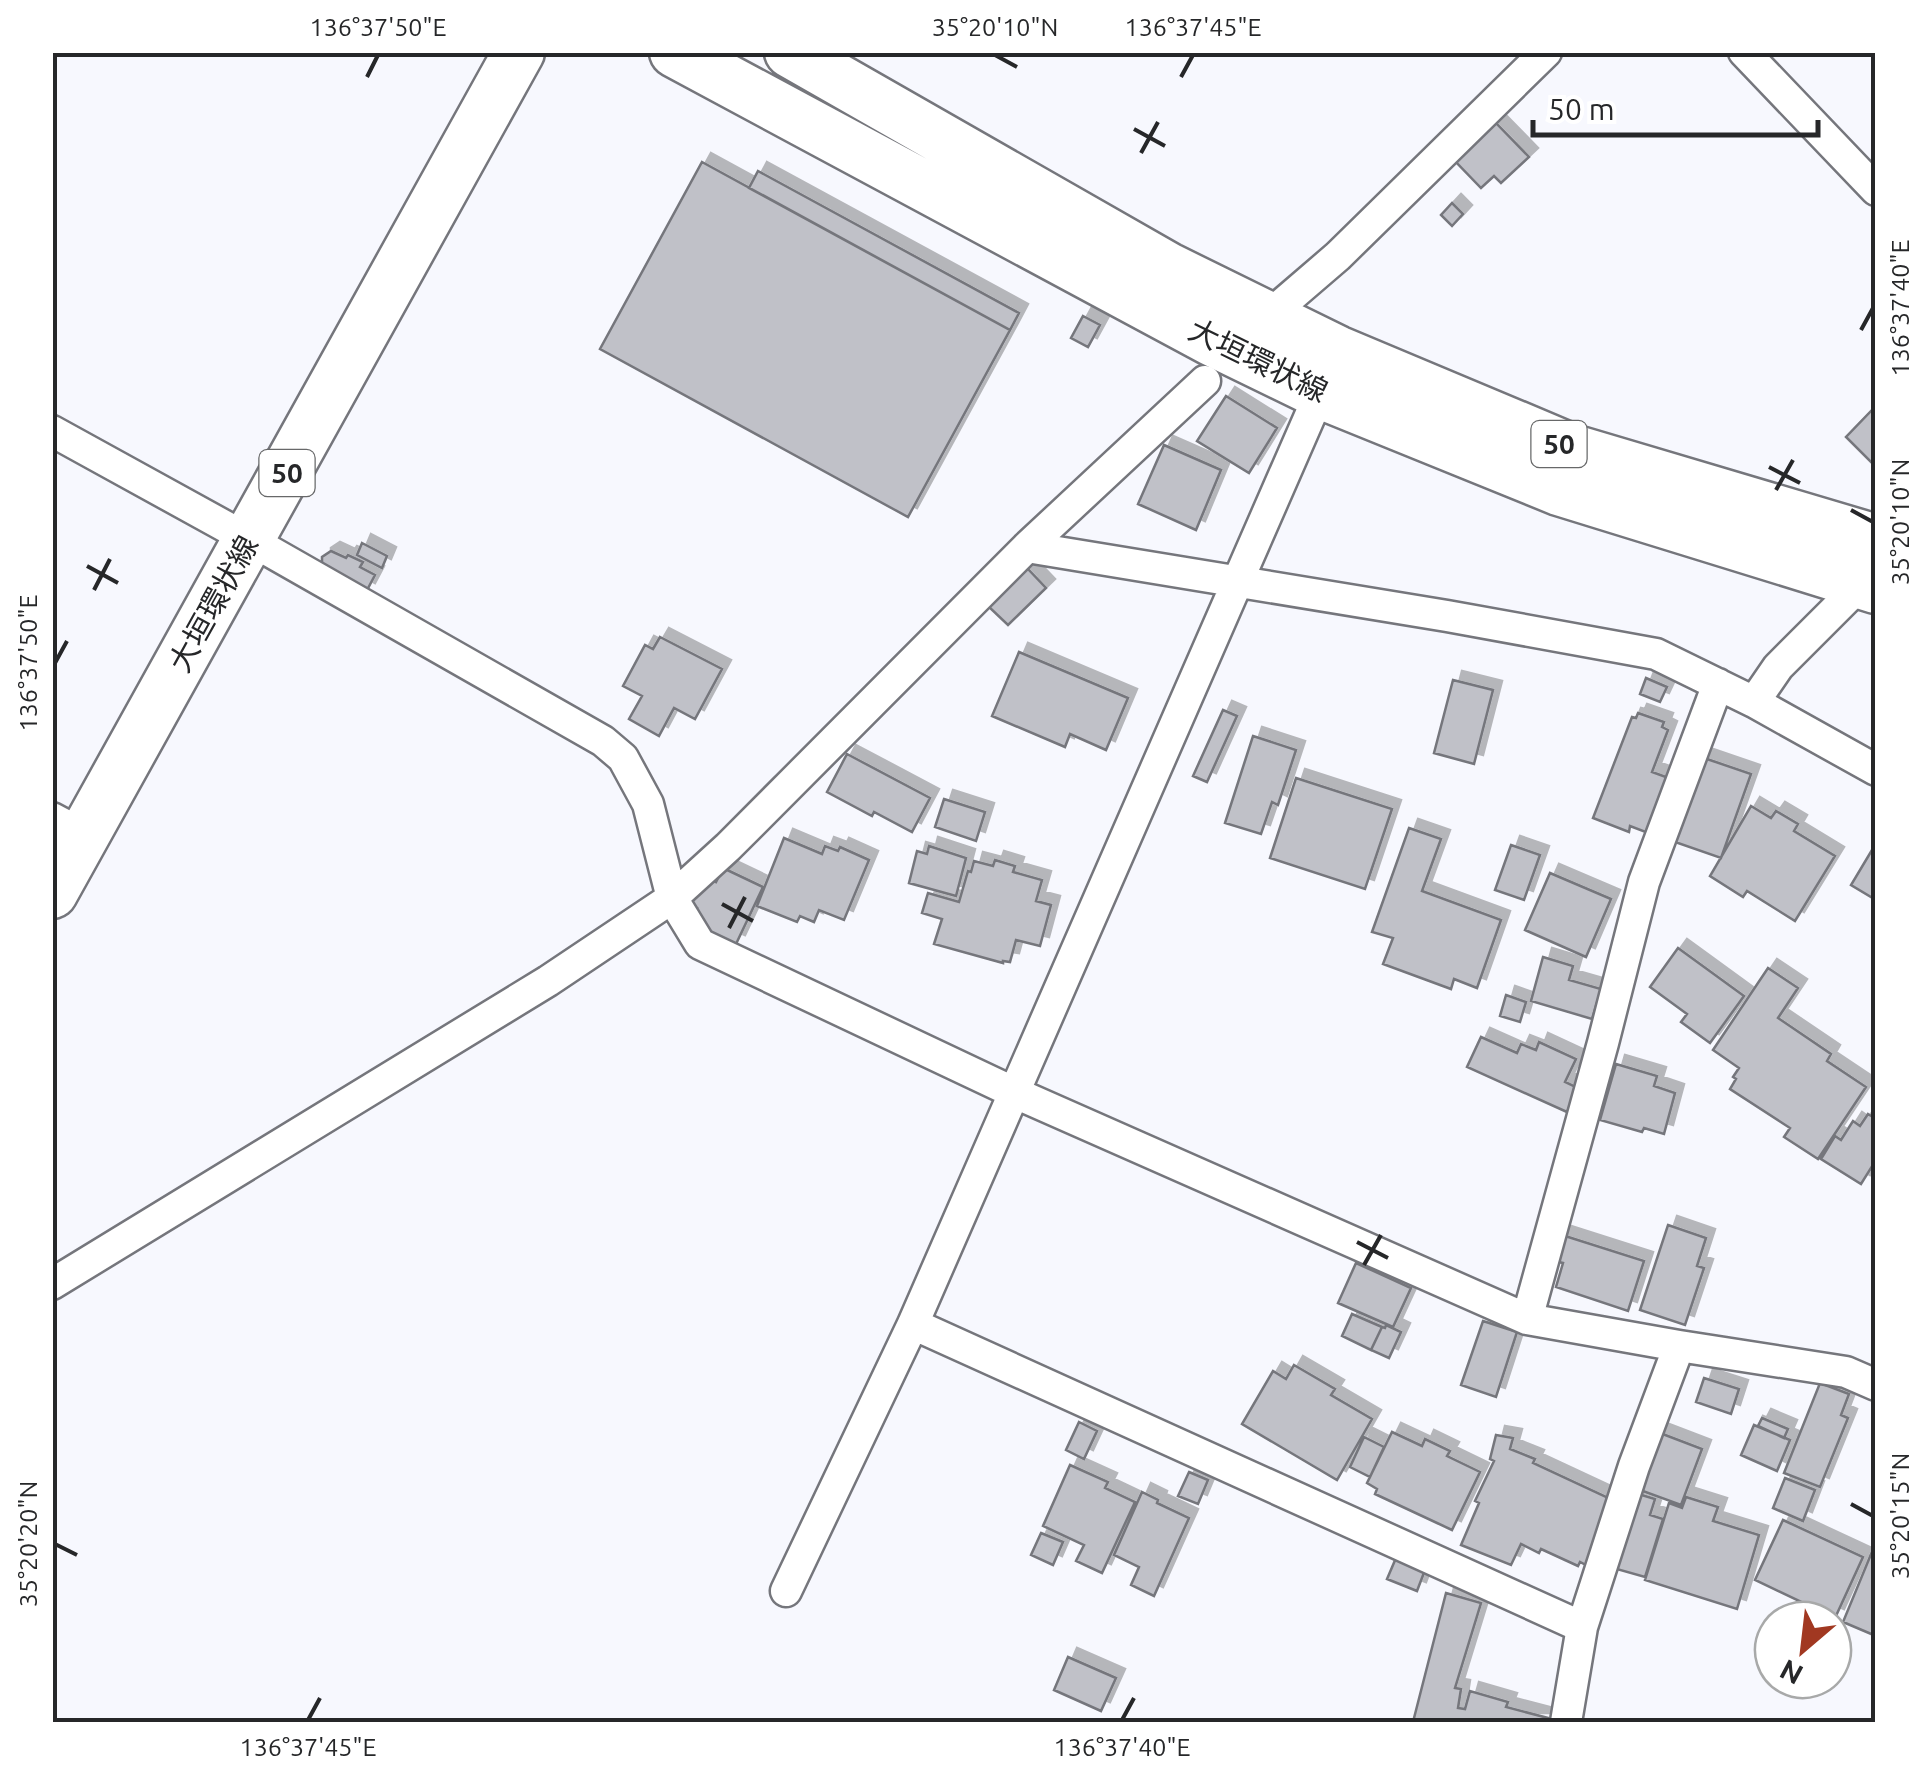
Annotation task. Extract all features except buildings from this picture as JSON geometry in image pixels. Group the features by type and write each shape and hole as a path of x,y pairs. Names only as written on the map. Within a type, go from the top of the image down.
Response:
{"main road":[{"name":"大垣環状線","path":"52,893 68,826 250,540 520,52"},
{"name":"大垣環状線","path":"675,52 1155,284 1262,314 1337,351 1871,571"},
{"name":"大垣環状線","path":"790,52 1155,284 1208,360 1320,393 1559,490 1871,571"}],"street":[{"path":"1262,314 1338,256 1546,52"},
{"path":"1744,52 1876,190"},
{"path":"52,1284 482,1022 668,884 728,847 1028,547 1208,360"},
{"path":"786,1590 913,1324 1320,393"},
{"path":"52,431 603,741 623,758 648,804 668,884 700,944 1013,1092 1527,1319 1846,1372 1876,1385"},
{"path":"1028,547 1656,654 1754,702 1876,770"},
{"path":"1754,702 1778,667 1871,571"},
{"path":"1527,1319 1644,882 1718,684"},
{"path":"913,1324 1582,1627"},
{"path":"1566,1722 1582,1627 1634,1466 1680,1346"}]}
